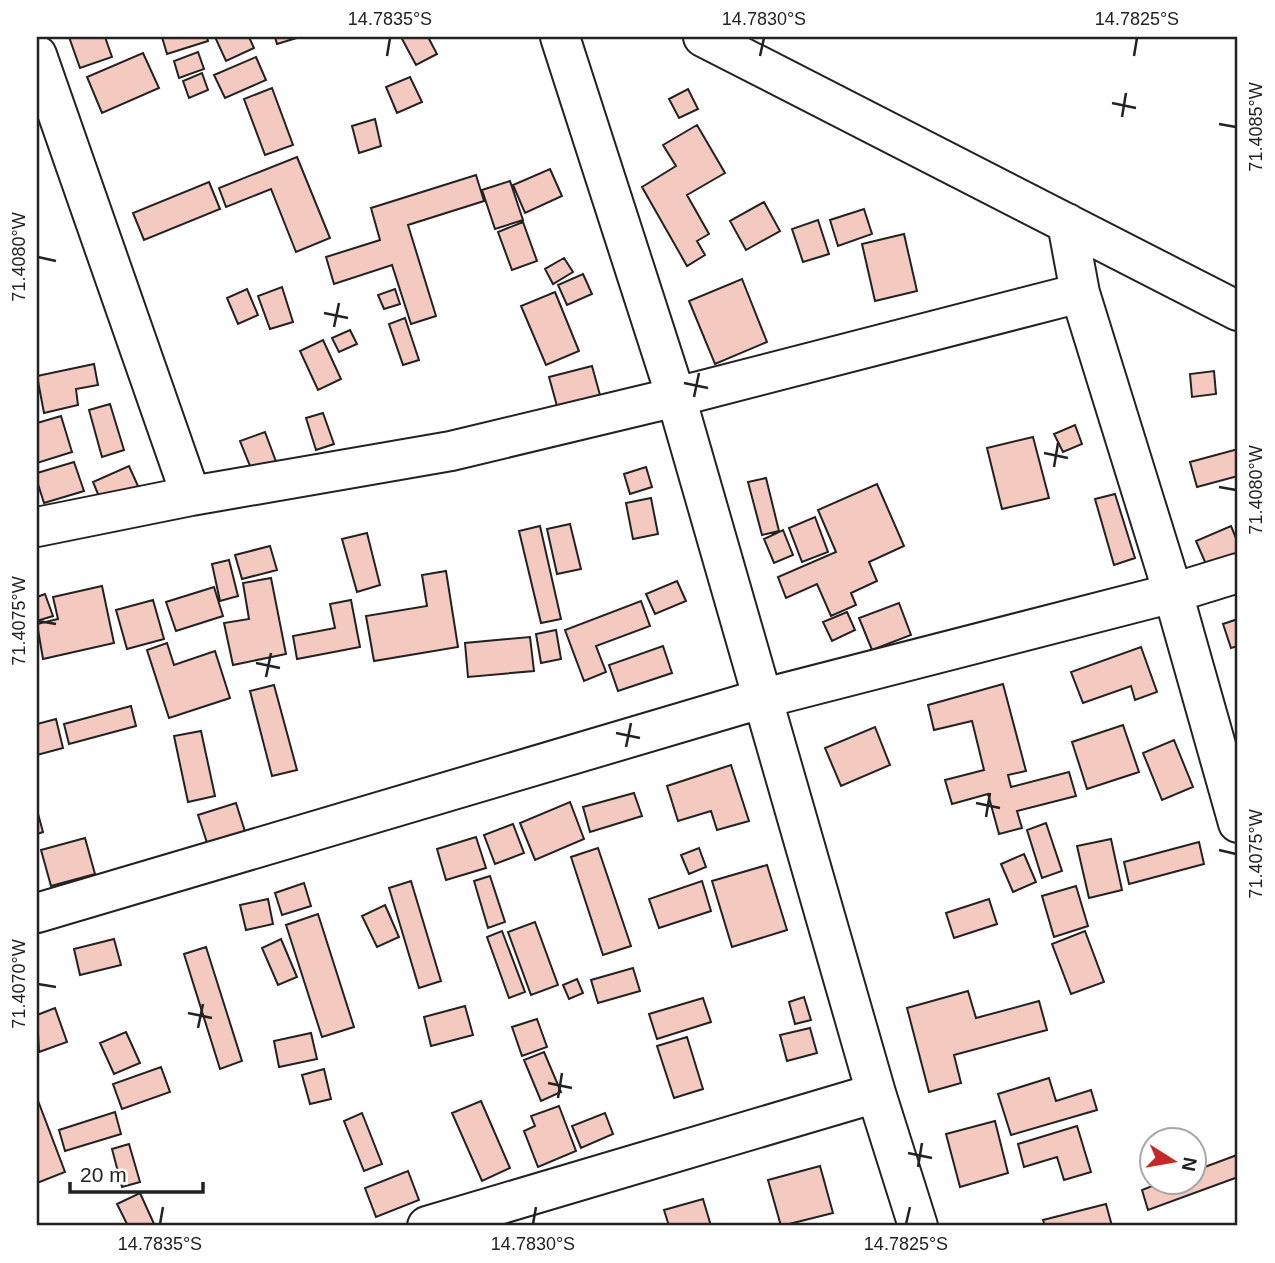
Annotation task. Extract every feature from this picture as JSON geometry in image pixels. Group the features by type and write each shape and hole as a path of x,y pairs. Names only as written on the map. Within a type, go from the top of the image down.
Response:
{"street":[{"path":"560,37 676,397 876,1093 918,1226"},
{"path":"703,37 1238,311"},
{"path":"37,54 191,496"},
{"path":"1067,223 1080,293 1173,593 1238,823"},
{"path":"37,527 191,496 451,451 676,397 1080,293"},
{"path":"37,913 764,698 1173,593 1238,573"},
{"path":"427,1226 876,1093"}],"building":[{"path":"69,37 105,37 112,57 80,68"},
{"path":"162,37 207,37 208,41 167,54"},
{"path":"215,37 249,37 254,48 226,61"},
{"path":"275,37 300,37 277,44"},
{"path":"401,37 428,37 437,54 416,65"},
{"path":"198,52 204,69 179,78 174,61"},
{"path":"143,53 159,88 102,113 87,77"},
{"path":"256,57 266,80 225,98 214,75"},
{"path":"202,73 208,90 189,98 183,81"},
{"path":"410,77 422,102 397,113 386,87"},
{"path":"272,88 293,145 265,155 244,99"},
{"path":"688,89 698,109 679,118 669,99"},
{"path":"375,119 381,146 359,153 352,126"},
{"path":"697,125 725,173 687,195 709,234 697,241 705,255 687,266 642,187 676,166 663,145"},
{"path":"297,157 330,238 296,252 271,189 226,207 219,188"},
{"path":"550,169 562,196 525,213 513,185"},
{"path":"476,175 484,201 408,225 436,316 411,324 392,265 334,284 326,257 380,240 371,208"},
{"path":"510,181 523,220 495,229 482,190"},
{"path":"209,182 220,209 144,240 133,213"},
{"path":"764,202 780,231 746,250 730,221"},
{"path":"864,209 872,234 838,246 830,220"},
{"path":"818,220 829,254 803,262 792,229"},
{"path":"523,222 537,261 512,270 498,232"},
{"path":"904,234 917,291 875,301 862,244"},
{"path":"564,258 573,272 553,284 545,269"},
{"path":"583,274 592,294 567,305 558,285"},
{"path":"742,279 767,342 715,364 689,301"},
{"path":"282,287 293,322 270,329 258,296"},
{"path":"247,289 258,315 238,324 227,298"},
{"path":"395,289 400,304 384,309 378,295"},
{"path":"555,292 579,351 546,365 521,306"},
{"path":"405,318 419,360 403,365 389,324"},
{"path":"350,330 357,344 339,352 332,338"},
{"path":"323,340 341,379 318,390 300,351"},
{"path":"94,364 98,385 76,389 78,405 44,413 37,376"},
{"path":"592,366 600,395 557,406 549,377"},
{"path":"1214,371 1216,394 1192,397 1190,374"},
{"path":"110,404 124,450 102,457 89,410"},
{"path":"323,413 334,444 316,450 306,418"},
{"path":"61,416 72,452 37,463 37,423"},
{"path":"1075,425 1082,444 1063,452 1054,434"},
{"path":"265,432 278,467 254,476 240,441"},
{"path":"1033,437 1049,498 1002,509 987,448"},
{"path":"1238,449 1238,476 1197,487 1190,462"},
{"path":"74,462 84,491 44,503 37,473"},
{"path":"129,466 142,495 105,511 93,482"},
{"path":"646,467 652,487 630,494 624,474"},
{"path":"766,478 779,531 762,535 748,482"},
{"path":"877,484 904,546 869,562 877,581 851,593 856,605 831,616 817,584 786,598 778,577 836,552 818,510"},
{"path":"1115,494 1135,558 1114,565 1095,499"},
{"path":"651,498 658,534 633,539 626,503"},
{"path":"815,517 828,552 802,562 789,528"},
{"path":"570,524 581,569 557,574 547,529"},
{"path":"540,526 561,619 541,623 519,531"},
{"path":"1231,526 1238,543 1238,557 1208,569 1196,541"},
{"path":"783,530 793,555 774,563 764,539"},
{"path":"367,533 380,585 357,592 342,539"},
{"path":"270,546 277,570 242,579 235,555"},
{"path":"229,560 238,596 220,601 212,564"},
{"path":"446,571 458,647 374,661 366,616 427,606 422,575"},
{"path":"271,578 286,654 233,665 224,623 249,619 243,583"},
{"path":"677,581 686,601 655,614 646,594"},
{"path":"102,586 114,643 43,659 37,624 58,619 53,597"},
{"path":"214,587 223,616 176,631 166,602"},
{"path":"45,594 53,616 37,621 37,597"},
{"path":"153,600 164,639 127,649 116,610"},
{"path":"351,600 360,647 297,659 293,636 335,628 330,604"},
{"path":"641,601 650,626 596,646 606,672 584,681 565,630"},
{"path":"899,603 911,635 872,650 859,618"},
{"path":"847,612 855,630 832,641 823,622"},
{"path":"1238,619 1238,646 1231,648 1223,624"},
{"path":"556,630 561,659 541,663 536,634"},
{"path":"530,637 534,671 468,677 465,643"},
{"path":"167,643 174,665 215,651 230,698 169,718 147,650"},
{"path":"663,646 672,673 618,691 609,665"},
{"path":"1141,647 1157,692 1135,700 1131,686 1083,703 1071,672"},
{"path":"1003,684 1026,771 1008,775 1011,787 1069,772 1076,796 1017,811 1022,828 999,834 988,794 952,804 945,780 984,770 972,721 934,730 928,705"},
{"path":"274,685 297,770 272,776 250,691"},
{"path":"131,706 136,726 69,744 64,724"},
{"path":"56,719 63,748 37,755 37,724"},
{"path":"1123,725 1139,772 1087,789 1072,742"},
{"path":"875,727 890,765 841,786 825,748"},
{"path":"201,731 215,796 188,802 174,736"},
{"path":"1174,740 1193,787 1162,800 1143,753"},
{"path":"731,765 749,821 717,830 711,811 678,821 667,786"},
{"path":"634,793 642,816 590,832 583,807"},
{"path":"570,802 584,839 535,860 520,823"},
{"path":"236,803 248,841 210,852 198,815"},
{"path":"37,810 43,832 37,834"},
{"path":"1046,823 1062,871 1042,878 1027,830"},
{"path":"513,824 524,853 495,864 484,835"},
{"path":"476,837 486,868 446,880 437,849"},
{"path":"85,838 95,874 51,886 41,850"},
{"path":"1111,839 1122,890 1089,898 1077,846"},
{"path":"1199,842 1204,864 1129,884 1124,862"},
{"path":"598,848 631,946 603,955 571,857"},
{"path":"699,848 706,867 689,874 681,855"},
{"path":"1024,854 1036,882 1013,892 1001,864"},
{"path":"767,865 787,930 732,947 712,881"},
{"path":"490,876 505,922 488,928 474,881"},
{"path":"411,881 441,981 419,988 389,888"},
{"path":"702,881 711,911 659,928 649,899"},
{"path":"304,883 311,906 282,915 275,893"},
{"path":"1076,886 1088,926 1054,937 1042,896"},
{"path":"268,899 273,924 246,930 240,905"},
{"path":"989,899 997,924 954,938 946,913"},
{"path":"385,905 399,937 377,947 362,916"},
{"path":"318,914 354,1027 322,1037 286,925"},
{"path":"535,922 558,985 531,995 508,932"},
{"path":"502,931 525,992 509,998 487,937"},
{"path":"1085,931 1104,982 1071,994 1052,944"},
{"path":"114,939 121,965 80,975 74,949"},
{"path":"281,939 297,977 278,985 262,948"},
{"path":"206,947 242,1061 220,1069 184,954"},
{"path":"633,968 640,991 598,1003 591,980"},
{"path":"577,979 583,993 569,999 563,985"},
{"path":"968,991 976,1018 1039,1001 1047,1030 954,1055 961,1083 929,1092 907,1008"},
{"path":"804,997 811,1020 795,1024 789,1002"},
{"path":"703,998 711,1022 657,1039 649,1014"},
{"path":"465,1006 473,1035 431,1046 424,1017"},
{"path":"55,1008 67,1042 39,1052 37,1015"},
{"path":"537,1019 547,1047 522,1056 512,1027"},
{"path":"810,1028 817,1053 787,1061 780,1035"},
{"path":"126,1032 140,1063 114,1074 100,1043"},
{"path":"311,1033 317,1059 279,1067 274,1041"},
{"path":"687,1037 703,1089 674,1098 657,1046"},
{"path":"544,1052 561,1092 541,1101 524,1060"},
{"path":"161,1067 170,1092 122,1109 113,1084"},
{"path":"324,1069 331,1099 310,1104 302,1075"},
{"path":"1049,1078 1056,1101 1091,1090 1097,1110 1011,1135 998,1094"},
{"path":"37,1098 65,1172 37,1183"},
{"path":"481,1101 510,1168 482,1181 452,1113"},
{"path":"559,1106 576,1151 538,1167 524,1131 535,1126 531,1116"},
{"path":"115,1112 121,1134 65,1151 59,1130"},
{"path":"362,1113 382,1164 364,1171 344,1121"},
{"path":"605,1113 613,1134 581,1148 572,1126"},
{"path":"995,1121 1008,1173 960,1187 946,1134"},
{"path":"1077,1126 1091,1172 1064,1180 1057,1157 1024,1167 1018,1144"},
{"path":"129,1144 140,1182 122,1187 112,1149"},
{"path":"1237,1155 1238,1177 1208,1188 1208,1166"},
{"path":"820,1166 833,1213 781,1226 768,1180"},
{"path":"408,1171 419,1200 376,1217 365,1188"},
{"path":"140,1193 155,1226 128,1226 117,1204"},
{"path":"1144,1196 1186,1196 1148,1210"},
{"path":"703,1199 711,1226 669,1226 664,1210"},
{"path":"1106,1204 1112,1226 1045,1226 1043,1220"}]}
